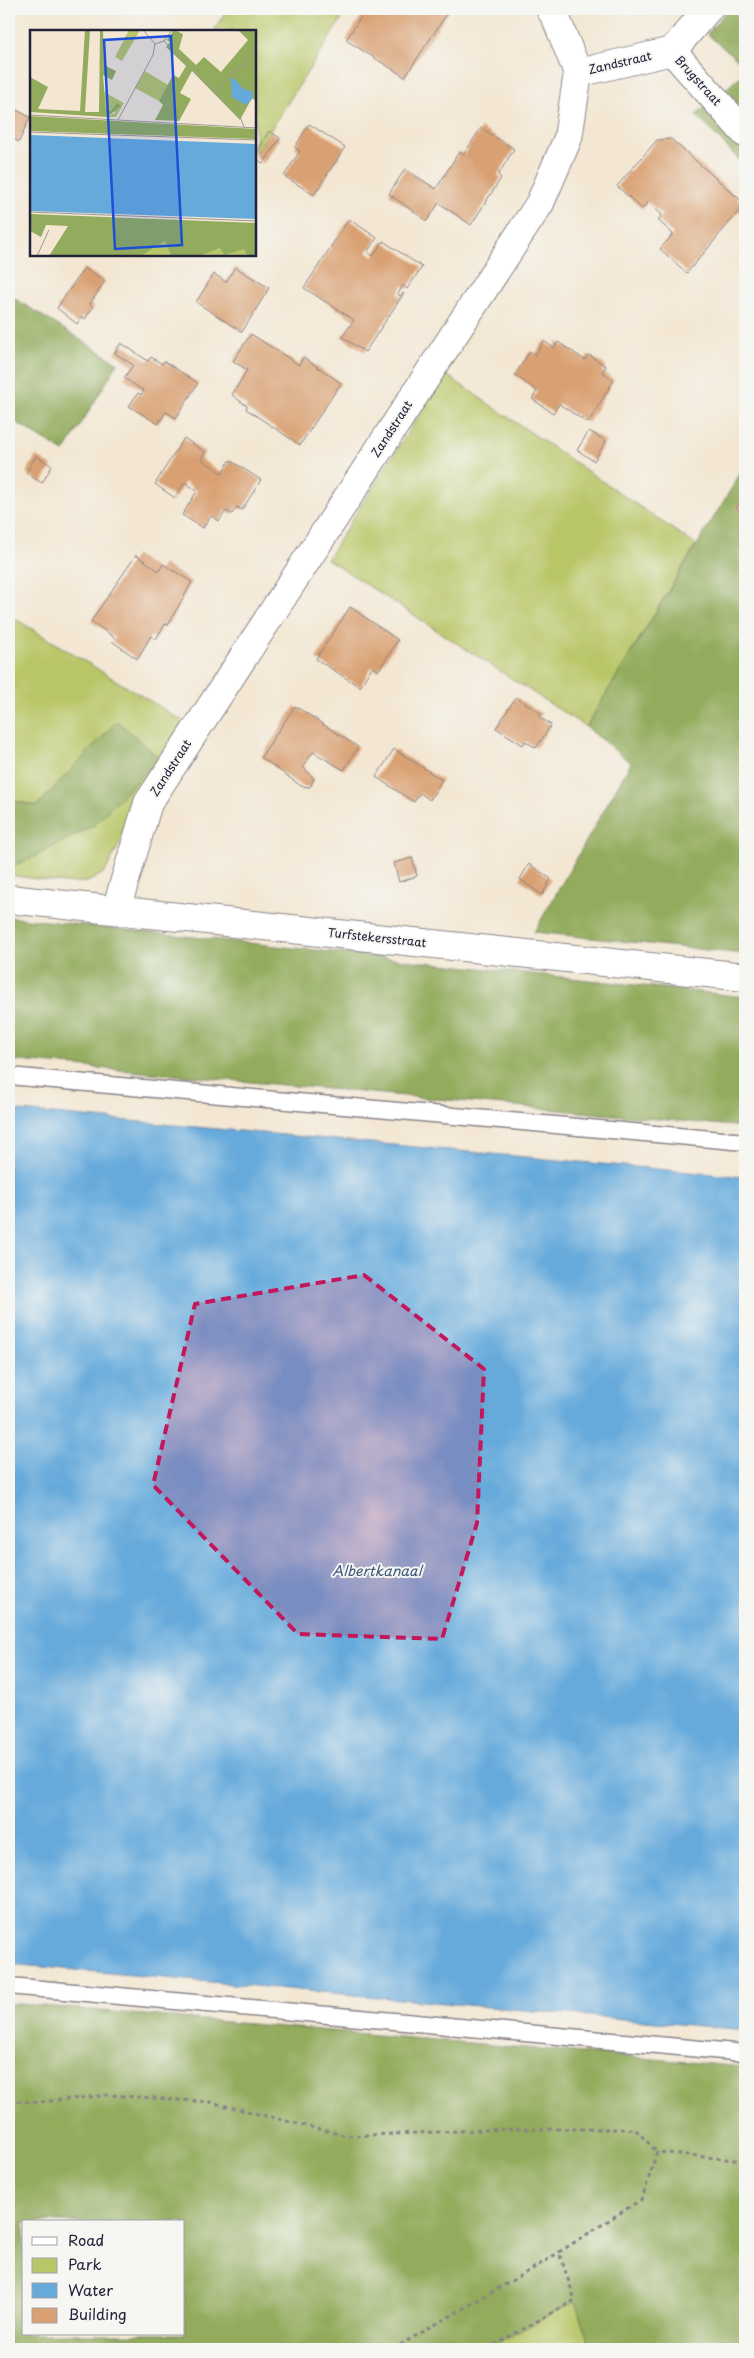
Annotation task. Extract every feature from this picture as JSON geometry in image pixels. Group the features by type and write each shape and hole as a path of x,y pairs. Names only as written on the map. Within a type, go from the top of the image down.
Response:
{"street":[{"path":"550,9 555,16 578,72"},
{"path":"672,51 708,9"},
{"name":"Zandstraat","path":"116,910 148,802 540,204 568,138 578,72 672,51"},
{"name":"Brugstraat","path":"672,51 745,133"},
{"name":"Turfstekersstraat","path":"9,899 745,978"}],"lane":[{"path":"9,1076 745,1142"},
{"path":"9,1986 745,2053"}],"path":[{"path":"9,2101 40,2102 108,2095 210,2102 348,2136 506,2129 635,2129 657,2152 745,2161"},
{"path":"393,2349 560,2252 642,2199 657,2152"},
{"path":"487,2349 575,2300 560,2252"}],"highlighted area":[{"path":"364,1275 484,1369 477,1523 442,1639 298,1634 153,1485 195,1304"}],"green space":[{"path":"227,9 348,9 256,152 256,30 215,30"},
{"path":"728,9 745,9 745,66 707,34"},
{"path":"745,72 745,166 696,115"},
{"path":"9,295 118,363 64,452 9,418"},
{"path":"445,374 696,545 586,727 327,559"},
{"path":"745,466 745,954 534,932 631,763 586,727"},
{"path":"9,615 186,723 152,781 105,872 88,882 64,883 9,875 9,867 34,857 94,825 117,722 37,806 9,800"},
{"path":"117,721 159,758 94,825 34,857 9,867 9,800 37,806"},
{"path":"9,917 745,997 745,1127 9,1060"},
{"path":"9,2003 745,2067 745,2349 591,2349 575,2301 487,2349 9,2349"},
{"path":"575,2300 591,2349 487,2349"}],"water":[{"name":"Albertkanaal","path":"9,1110 745,1177 745,2030 9,1964"}],"building":[{"path":"366,9 450,9 405,77 346,40"},
{"path":"9,106 30,117 19,142 9,137"},
{"path":"309,124 345,147 314,195 284,176 300,151 295,147"},
{"path":"481,128 514,149 498,175 501,178 471,225 439,203 427,221 389,194 405,169 436,189 459,152 464,154"},
{"path":"269,131 280,138 263,164 256,157"},
{"path":"671,139 745,204 687,273 660,249 673,234 658,220 662,215 648,202 642,209 617,186 657,140"},
{"path":"349,219 377,238 367,252 373,256 383,241 422,267 407,289 403,285 398,294 400,296 404,293 365,352 342,337 354,320 304,288"},
{"path":"235,267 269,288 242,332 196,302 214,274 226,282"},
{"path":"84,268 105,281 90,304 93,307 85,319 82,317 77,324 57,308"},
{"path":"251,334 299,365 303,357 341,383 300,445 246,409 247,406 232,395 247,370 233,361"},
{"path":"544,341 554,348 558,342 585,360 589,355 606,366 602,372 614,380 588,423 559,404 553,413 532,399 537,391 515,375 530,351 535,355"},
{"path":"121,343 148,361 151,357 162,364 164,361 198,383 176,418 166,412 158,424 129,406 138,393 141,395 144,391 124,378 133,365 115,353"},
{"path":"589,431 606,441 594,461 577,450"},
{"path":"184,438 205,452 201,459 222,473 230,460 261,480 242,510 237,507 232,514 226,511 219,521 211,516 203,528 182,515 197,491 185,482 175,498 155,484"},
{"path":"36,456 52,466 42,483 26,473"},
{"path":"745,493 745,515 736,508"},
{"path":"136,555 159,571 163,564 192,582 168,625 165,624 156,639 151,636 137,659 112,641 115,638 91,621"},
{"path":"350,607 398,640 378,671 372,667 360,687 316,659"},
{"path":"516,697 542,714 539,717 551,725 536,748 525,741 523,745 496,728"},
{"path":"295,706 358,747 344,770 313,752 303,767 314,779 310,787 301,786 261,757"},
{"path":"394,749 442,780 430,800 420,793 414,802 376,777"},
{"path":"412,858 417,876 399,882 394,863"},
{"path":"529,864 551,879 542,895 520,879"}]}
